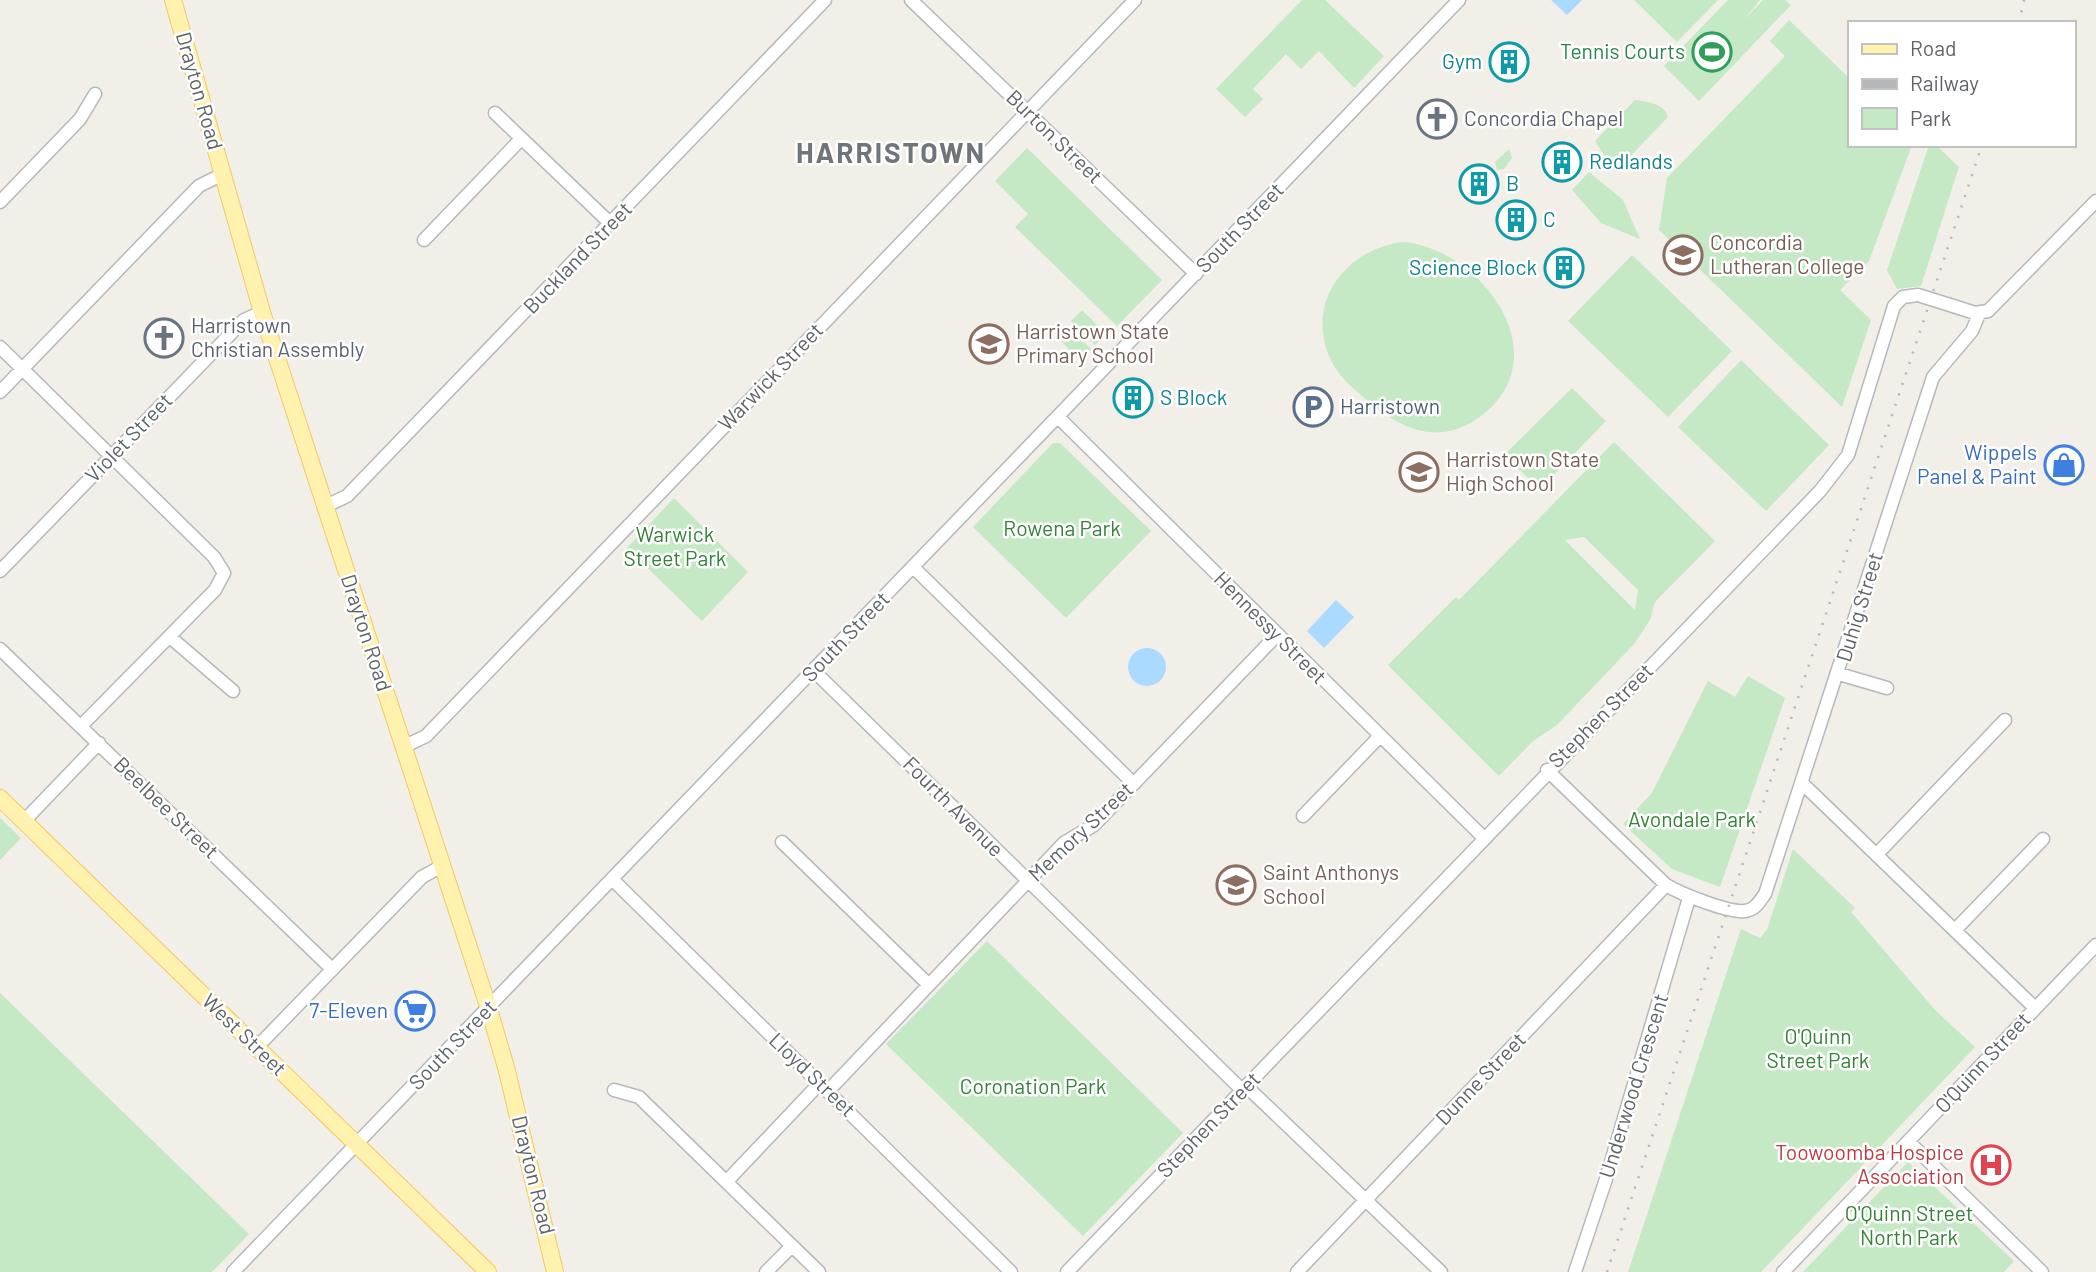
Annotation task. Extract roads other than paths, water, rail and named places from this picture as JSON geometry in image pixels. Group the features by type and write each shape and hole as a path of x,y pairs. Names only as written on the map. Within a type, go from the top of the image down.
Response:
{"main road":[{"name":"Drayton Road","path":"173,0 262,312 508,1071 556,1270"},
{"name":"West Street","path":"0,798 488,1272"}],"street":[{"name":"Buckland Street","path":"324,507 347,496 825,0"},
{"name":"Burton Street","path":"911,0 1196,274"},
{"name":"Warwick Street","path":"403,747 426,736 1135,0"},
{"name":"South Street","path":"241,1269 357,1143 1459,0"},
{"path":"0,202 80,120 95,94"},
{"path":"495,113 611,223"},
{"path":"425,240 521,139"},
{"path":"0,392 199,186 223,174"},
{"path":"1979,314 1996,304 2096,201"},
{"name":"Stephen Street","path":"1068,1272 1548,771 1774,540 1841,466 1856,433 1894,306 1903,297 1918,295 1979,314"},
{"name":"Violet Street","path":"0,571 244,320 262,312"},
{"name":"Duhig Street","path":"1689,898 1743,912 1754,908 1765,894 1839,674 1933,377 1972,331 1979,314"},
{"path":"0,347 214,557 223,573 215,590 81,726"},
{"name":"Hennessy Street","path":"1058,417 1484,838"},
{"path":"913,568 1134,784"},
{"name":"Memory Street","path":"727,1181 929,985 1064,843 1094,825 1278,635"},
{"path":"170,637 233,691"},
{"name":"Beelbee Street","path":"0,649 332,969"},
{"name":"Fourth Avenue","path":"814,671 1028,881 1441,1272"},
{"path":"1839,674 1887,688"},
{"path":"1877,853 2005,719"},
{"path":"1303,816 1380,736"},
{"path":"24,821 99,743"},
{"path":"1548,771 1666,886 1689,898"},
{"path":"1803,784 2035,1007"},
{"path":"1956,929 2043,839"},
{"path":"782,842 929,985"},
{"path":"257,1047 422,877 442,866"},
{"name":"Lloyd Street","path":"612,879 1011,1272"},
{"name":"Dunne Street","path":"1297,1272 1666,886"},
{"name":"Underwood Crescent","path":"1575,1272 1606,1179 1689,898"},
{"name":"O'Quinn Street","path":"1783,1272 2096,945"},
{"path":"614,1090 639,1097 818,1272"},
{"path":"1909,1142 2042,1272"},
{"path":"766,1272 792,1246"}],"water":[{"path":"1551,0 1582,0 1567,15"},
{"path":"1336,600 1354,617 1324,648 1307,631"},
{"path":"1147,648 1160,654 1166,667 1160,680 1147,686 1134,680 1128,667 1134,654"}],"railway":[{"path":"2019,21 2024,0"},
{"path":"1607,1272 1981,147"}],"place":[{"name":"Tennis Courts","path":"1712,52"},
{"name":"Gym","path":"1509,62"},
{"name":"Concordia Chapel","path":"1437,119"},
{"name":"Redlands","path":"1562,162"},
{"name":"B","path":"1479,184"},
{"name":"C","path":"1516,220"},
{"name":"Concordia Lutheran College","path":"1683,255"},
{"name":"Science Block","path":"1564,268"},
{"name":"Harristown Christian Assembly","path":"164,338"},
{"name":"Harristown State Primary School","path":"989,344"},
{"name":"S Block","path":"1133,398"},
{"name":"Harristown","path":"1313,407"},
{"name":"Wippels Panel & Paint","path":"2064,465"},
{"name":"Harristown State High School","path":"1419,472"},
{"name":"Saint Anthonys School","path":"1236,885"},
{"name":"7-Eleven","path":"415,1011"},
{"name":"Toowoomba Hospice Association","path":"1991,1165"}],"district":[{"name":"HARRISTOWN","path":"891,153"}],"park label":[{"name":"Rowena Park","path":"1062,529"},
{"name":"Warwick Street Park","path":"675,547"},
{"name":"Avondale Park","path":"1692,820"},
{"name":"O'Quinn Street Park","path":"1818,1049"},
{"name":"Coronation Park","path":"1033,1087"},
{"name":"O'Quinn Street North Park","path":"1909,1226"}]}
